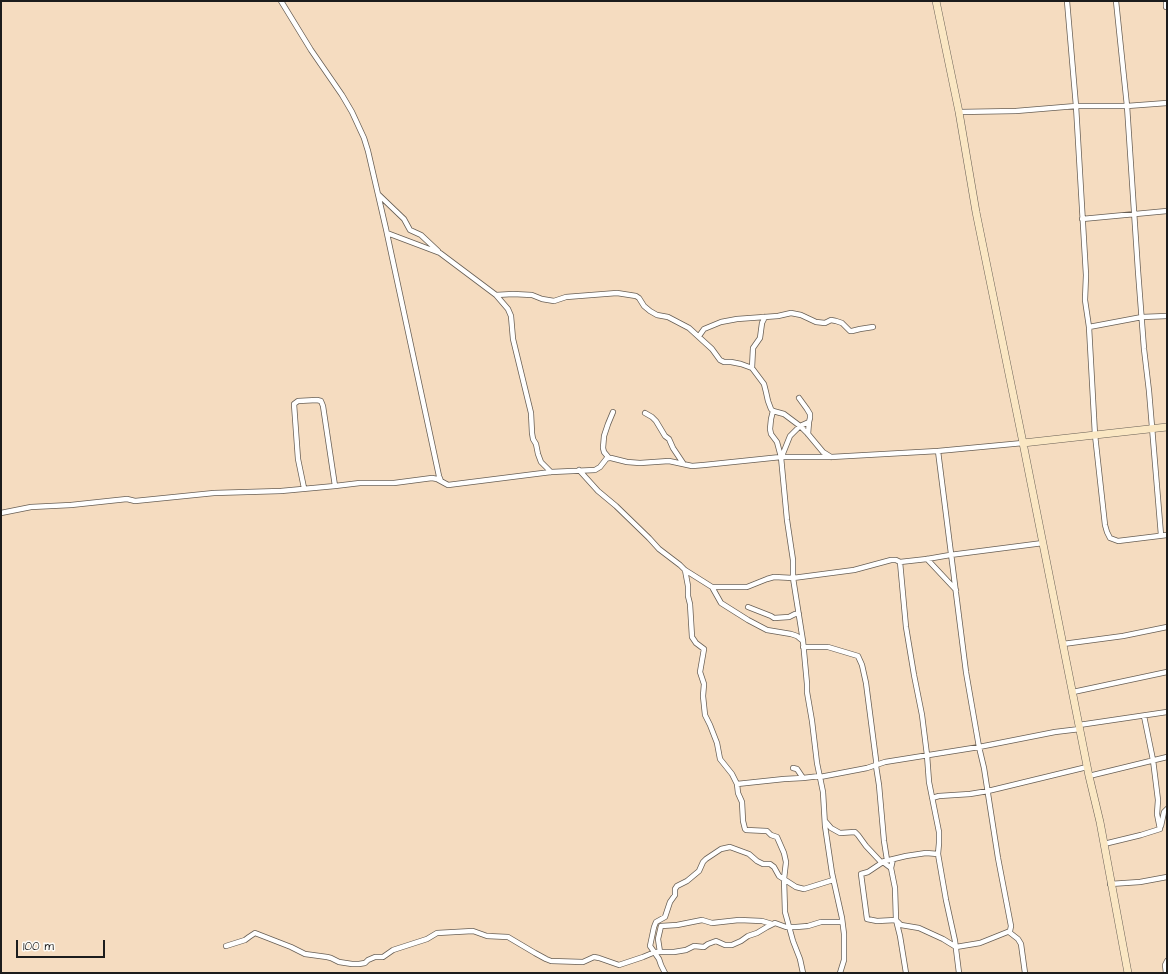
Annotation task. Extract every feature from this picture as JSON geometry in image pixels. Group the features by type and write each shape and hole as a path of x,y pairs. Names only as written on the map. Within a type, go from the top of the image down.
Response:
{"main road":[{"path":"936,1 959,112 976,212 1089,776 1104,844 1110,884 1128,973"},
{"path":"1023,443 1167,427"}],"street":[{"path":"281,1 352,112 364,138 379,195 441,482"},
{"path":"1067,1 1076,106 1086,275 1085,300 1089,327 1095,435 1105,525 1110,538 1118,541 1167,535"},
{"path":"1116,1 1161,535"},
{"path":"1166,1 1166,7"},
{"path":"959,112 1016,111 1076,106 1126,106 1167,103"},
{"path":"379,195 404,219 410,230 421,235 440,253 496,295 504,303 511,316 513,339 532,413 532,433 541,462 550,472"},
{"path":"1082,219 1167,211"},
{"path":"387,233 440,253"},
{"path":"496,295 532,295 542,299 554,301 566,297 617,293 639,298 650,312 668,317 685,325 699,336 712,349 720,360 724,362 741,364 752,368 764,384 768,401 773,411 784,414 800,426 823,452 831,457"},
{"path":"699,336 704,328 721,322 792,313 802,315 816,322 825,323 831,320 836,321 852,331 873,327"},
{"path":"1089,327 1142,317 1167,316"},
{"path":"752,368 753,348 760,338 762,323 765,317"},
{"path":"798,398 810,414 808,434"},
{"path":"304,488 298,459 294,404 298,401 310,400 319,400 322,403 335,486"},
{"path":"773,411 770,429 771,434 777,442 781,457 787,520 803,641 807,692 820,776 833,880 842,922 845,949 844,960 840,973"},
{"path":"608,458 603,448 608,424 613,412"},
{"path":"645,413 656,421 665,436 669,439 683,463"},
{"path":"781,457 790,436 800,426 809,422"},
{"path":"1,513 31,507 71,505 127,499 135,501 214,493 281,491 360,483 394,483 432,478 448,485 550,472 597,470 608,458 615,458 627,462 640,463 659,461 683,463 692,466 781,457 831,457 938,451 1023,443"},
{"path":"938,451 966,672 1011,926 1009,932"},
{"path":"579,470 598,492 616,506 659,548 685,570 712,587 721,603 748,620 768,630 791,634 797,636 803,641"},
{"path":"712,587 747,586 774,577 794,578 854,570 891,560 900,562 927,559 1043,543"},
{"path":"927,559 956,590"},
{"path":"900,562 906,628 922,715 929,782 939,832 940,843 938,854 956,947 959,973"},
{"path":"685,570 690,604 692,637 696,643 704,649 700,672 704,684 703,696 705,716 717,743 720,759 732,774 737,784 738,793 742,802 745,829 766,831 776,837 784,853 786,862 784,879 785,912 803,973"},
{"path":"748,607 774,618 789,617 794,614 799,614"},
{"path":"1063,644 1122,636 1167,627"},
{"path":"803,647 828,647 859,656 866,683 876,760 885,861 891,868"},
{"path":"1073,692 1167,672"},
{"path":"737,784 784,778 820,776 876,766 885,762 979,747 1167,712"},
{"path":"1144,716 1153,760 1158,800 1157,814 1160,829"},
{"path":"1089,776 1167,757"},
{"path":"932,798 988,791 1088,767"},
{"path":"793,768 797,769 803,778"},
{"path":"1160,829 1164,812 1167,809"},
{"path":"825,821 831,828 840,833 855,832 880,861 885,861"},
{"path":"1104,844 1160,829"},
{"path":"665,973 650,944 656,922 665,917 677,886 699,871 706,859 721,849 730,847 750,854 757,862 770,864 774,867 779,876 796,887 804,889 833,880"},
{"path":"938,854 926,853 885,861 868,872 861,874 867,918 877,921 896,920 901,925 920,928 956,947 980,943 1009,932"},
{"path":"893,859 891,868 895,888 896,920 906,973"},
{"path":"1110,884 1140,882 1167,877"},
{"path":"660,952 658,939 661,926 677,925 702,920 712,923 733,922 739,920 762,921 790,927 808,926 821,922 842,922"},
{"path":"226,946 245,940 255,933 305,954 327,957 339,962 359,964 365,963 375,957 382,957 393,950 427,939 437,934 473,931 487,936 508,936 546,960 583,962 594,957 619,965 655,952 674,952 686,950 694,946 704,947 716,941 725,945 732,945 772,924"},
{"path":"1009,932 1018,939 1021,944 1025,973"},
{"path":"1166,973 1165,965 1167,961"}]}
